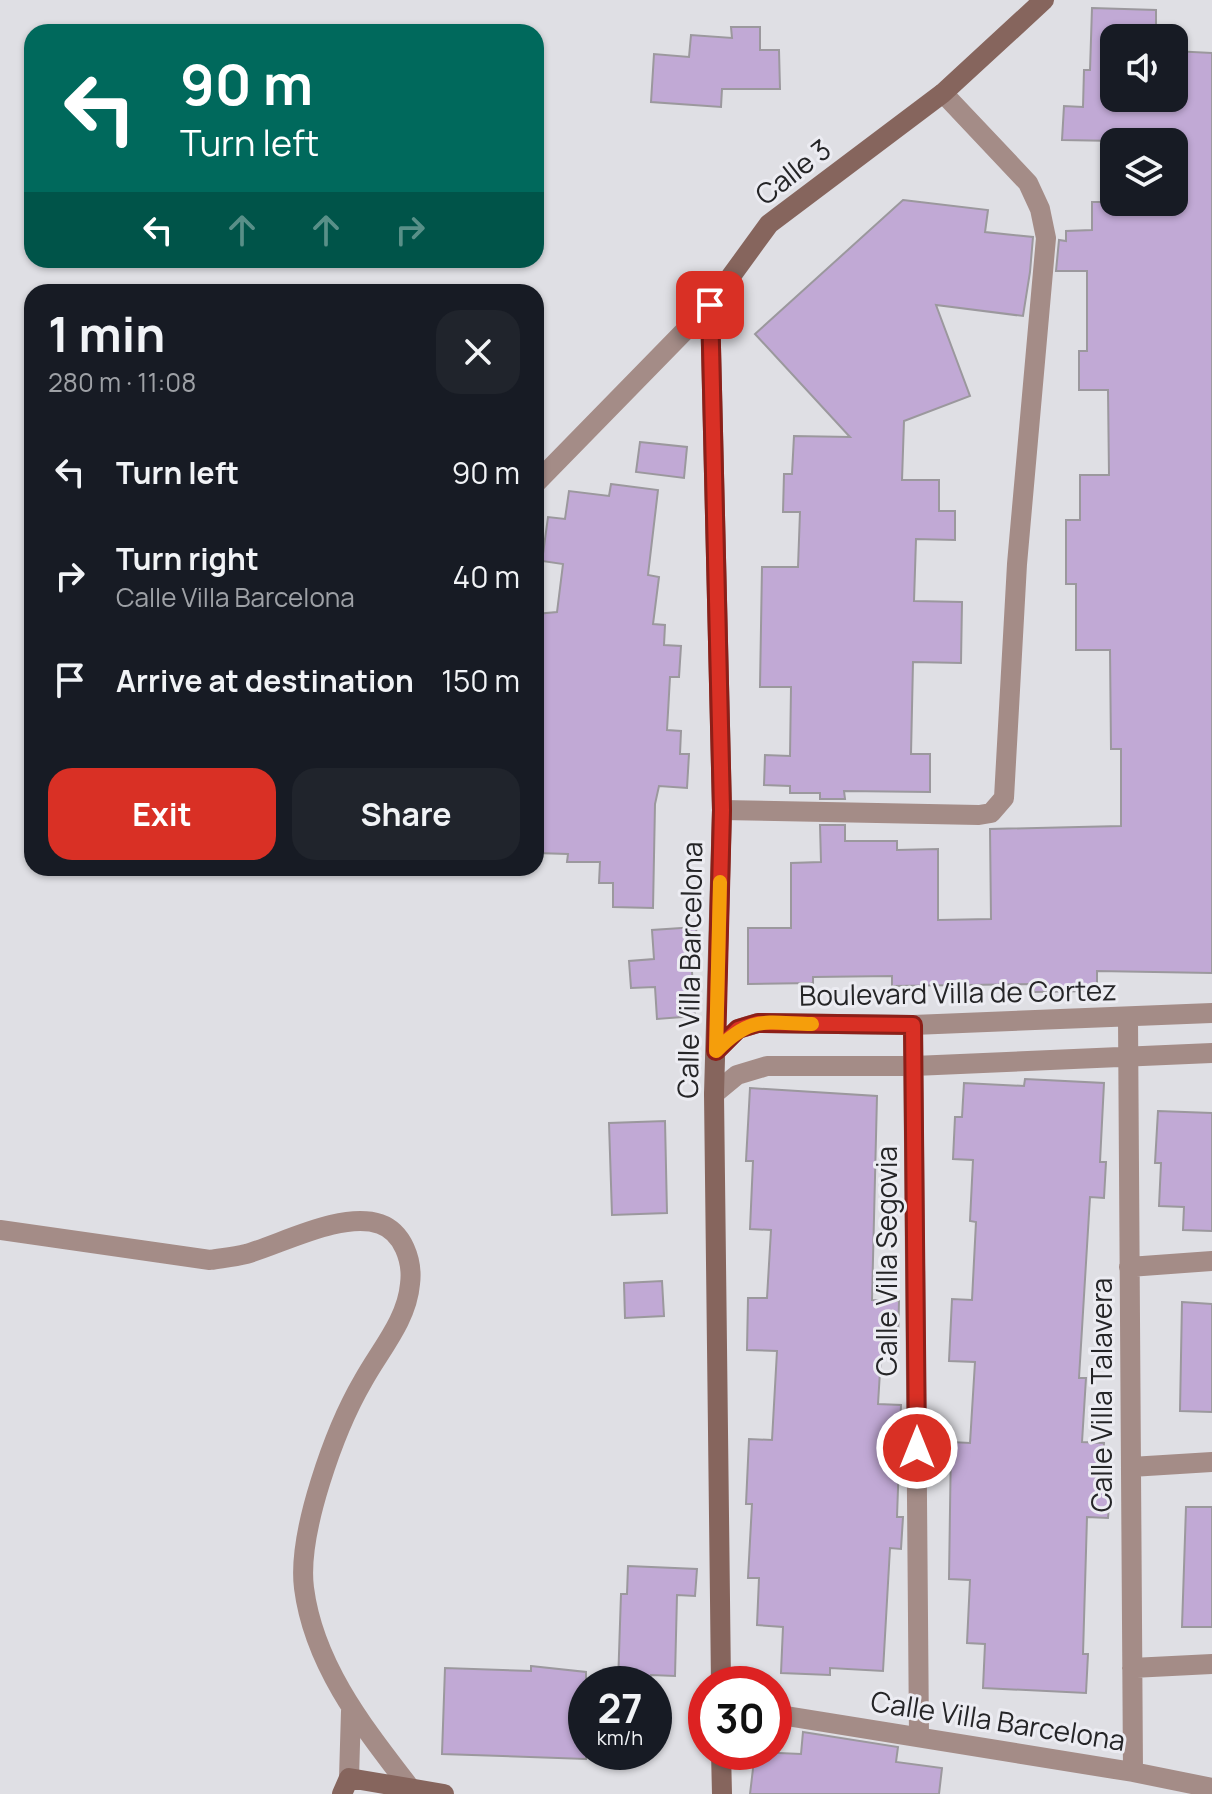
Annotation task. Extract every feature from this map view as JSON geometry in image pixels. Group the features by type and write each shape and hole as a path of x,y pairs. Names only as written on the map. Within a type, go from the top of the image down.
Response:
{"street":[{"name":"Calle 3","path":"544,475 710,305 769,224 943,93 1044,0"},
{"path":"722,810 979,815 991,813 1004,798 1017,564 1046,238 1040,209 1028,183 943,93"},
{"name":"Calle Villa Barcelona","path":"710,305 722,810 714,1094 721,1666"},
{"name":"Boulevard Villa de Cortez","path":"716,1051 738,1029 758,1023 913,1025 1212,1013"},
{"name":"Calle Villa Talavera","path":"1128,1018 1133,1772"},
{"name":"Calle Villa Segovia","path":"913,1025 919,1736"},
{"path":"714,1094 737,1075 767,1066 914,1066 1212,1053"},
{"path":"0,1230 164,1256 210,1260 244,1254 326,1227 359,1221 379,1224 394,1232 410,1262 405,1308 361,1383 314,1505 304,1554 304,1588 312,1622 351,1711 410,1791"},
{"path":"1129,1267 1212,1261"},
{"path":"1131,1467 1212,1462"},
{"path":"1132,1668 1212,1664"},
{"path":"351,1711 345,1786 444,1794"},
{"name":"Calle Villa Barcelona","path":"792,1717 1133,1772 1212,1788"},
{"path":"721,1770 722,1794"}],"building":[{"path":"1092,8 1156,10 1156,24 1100,24 1100,112 1188,112 1188,52 1212,53 1212,973 1097,971 1097,991 1034,992 1034,984 892,986 892,976 813,977 813,983 748,984 748,928 791,928 791,863 821,862 820,825 845,825 845,841 897,841 897,850 938,849 938,920 991,919 990,829 1121,826 1121,749 1111,749 1110,650 1076,650 1076,584 1066,584 1066,520 1080,520 1080,475 1109,475 1108,390 1079,390 1079,351 1087,351 1087,271 1056,271 1059,240 1066,241 1066,231 1092,230 1092,202 1100,202 1100,216 1188,216 1188,128 1100,128 1100,141 1062,140 1064,106 1083,107 1084,70 1090,70"},
{"path":"731,27 760,27 760,50 779,50 780,89 722,89 721,107 651,102 654,54 689,57 691,35 732,38"},
{"path":"903,200 988,210 985,232 1033,237 1030,272 1023,316 936,305 970,396 904,421 902,480 939,480 939,511 955,511 955,540 916,539 914,601 962,602 961,663 913,662 911,754 930,754 930,792 844,791 845,799 820,799 820,793 790,793 790,786 764,785 765,755 790,756 791,687 760,687 762,567 798,567 800,512 783,512 784,474 792,474 794,436 850,437 755,334"},
{"path":"640,442 687,447 684,478 636,472"},
{"path":"611,484 658,490 648,575 659,577 653,624 665,625 664,645 681,646 679,677 670,677 667,730 681,731 680,754 689,754 687,788 659,786 655,804 653,908 613,907 613,883 599,883 600,862 567,862 568,854 544,853 544,613 557,612 563,564 544,561 548,517 565,519 569,491 609,496"},
{"path":"696,927 698,956 691,957 695,1016 657,1019 655,987 631,988 629,961 654,959 652,930"},
{"path":"1025,1079 1104,1083 1100,1162 1106,1162 1104,1198 1090,1197 1079,1378 1086,1378 1082,1442 1104,1443 1102,1481 1111,1482 1108,1518 1087,1517 1083,1654 1088,1654 1086,1693 983,1688 985,1644 967,1643 970,1580 949,1579 951,1442 970,1443 975,1362 949,1361 952,1299 972,1300 976,1222 970,1221 973,1160 953,1159 955,1117 962,1117 964,1083 1024,1086"},
{"path":"750,1088 877,1096 872,1300 899,1301 898,1340 882,1339 878,1404 901,1405 897,1517 903,1517 901,1549 890,1548 883,1671 830,1668 830,1675 792,1673 792,1666 781,1666 783,1627 757,1625 759,1578 748,1578 752,1504 746,1504 749,1439 772,1440 777,1351 747,1350 748,1298 767,1298 771,1230 750,1229 753,1161 746,1161"},
{"path":"1158,1111 1212,1113 1212,1231 1183,1230 1184,1207 1159,1206 1161,1163 1155,1163"},
{"path":"665,1121 667,1213 612,1215 609,1123"},
{"path":"662,1281 664,1316 625,1318 624,1283"},
{"path":"1182,1302 1212,1304 1212,1412 1180,1411"},
{"path":"1186,1507 1212,1507 1212,1627 1182,1627"},
{"path":"628,1566 697,1569 695,1596 677,1595 675,1676 672,1676 672,1666 619,1666 621,1594 627,1594"},
{"path":"531,1666 568,1670 568,1758 442,1754 445,1668 531,1671"},
{"path":"803,1732 898,1747 896,1762 942,1768 939,1794 750,1794 753,1770 792,1770 792,1754 801,1754"}],"slow traffic":[{"path":"720,882 716,1051 738,1029 758,1023 812,1024"}],"route":[{"path":"710,305 722,810 716,1051 738,1029 758,1023 913,1025 917,1448"}]}
